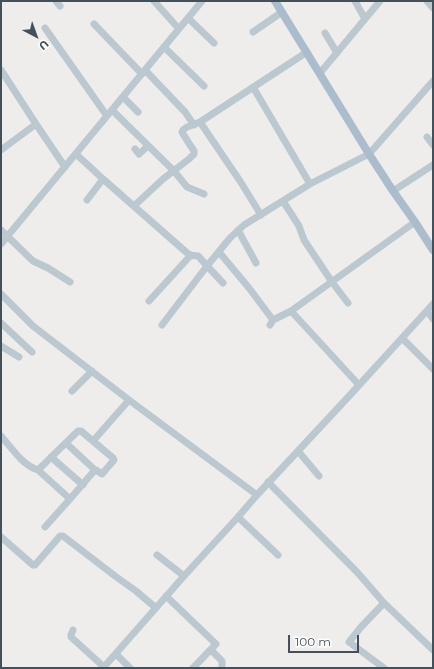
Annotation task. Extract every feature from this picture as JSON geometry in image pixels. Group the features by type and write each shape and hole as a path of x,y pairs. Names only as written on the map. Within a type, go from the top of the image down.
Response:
{"main road":[{"path":"275,1 369,154 433,250"}],"street":[{"path":"154,1 179,29"},
{"path":"1,244 202,1"},
{"path":"355,1 366,19"},
{"path":"320,72 380,1"},
{"path":"427,1 433,8"},
{"path":"254,32 282,12"},
{"path":"188,18 214,43"},
{"path":"94,24 197,123 240,180 261,215"},
{"path":"44,28 109,113 148,146 187,186 204,194"},
{"path":"325,33 337,53"},
{"path":"164,47 204,86"},
{"path":"134,206 149,191 194,154 194,151 182,132 183,130 197,123 307,52"},
{"path":"1,70 65,167"},
{"path":"162,325 207,266 238,230 310,184 369,154 432,86"},
{"path":"253,87 310,184"},
{"path":"123,97 138,112"},
{"path":"1,150 36,124"},
{"path":"427,137 433,145"},
{"path":"135,149 139,154 148,146"},
{"path":"76,154 186,252 191,255 198,256 223,283"},
{"path":"393,191 433,165"},
{"path":"87,200 103,179"},
{"path":"282,201 299,226 304,240 348,303"},
{"path":"219,252 249,288 271,322 291,311 415,222"},
{"path":"1,230 33,261 48,268 70,282"},
{"path":"238,230 256,263"},
{"path":"149,301 191,255"},
{"path":"1,294 33,326 129,400 257,495"},
{"path":"73,630 71,637 103,667 268,482 433,304"},
{"path":"291,311 359,385"},
{"path":"426,311 433,319"},
{"path":"2,328 32,352"},
{"path":"402,338 433,369"},
{"path":"1,346 19,357"},
{"path":"72,391 92,371"},
{"path":"94,441 129,400"},
{"path":"38,470 66,443 80,431 94,441 114,460 102,474 95,470 66,443"},
{"path":"1,436 25,463 38,470 70,499"},
{"path":"298,451 319,476"},
{"path":"51,457 83,485"},
{"path":"45,527 95,470"},
{"path":"268,482 357,572 384,603 433,650"},
{"path":"238,517 278,555"},
{"path":"1,537 33,565 35,565 60,536 63,536 156,608"},
{"path":"157,556 184,576"},
{"path":"166,596 216,644 193,668"},
{"path":"384,603 349,642 384,668"},
{"path":"211,650 222,662 222,668"},
{"path":"116,654 130,668"}]}
